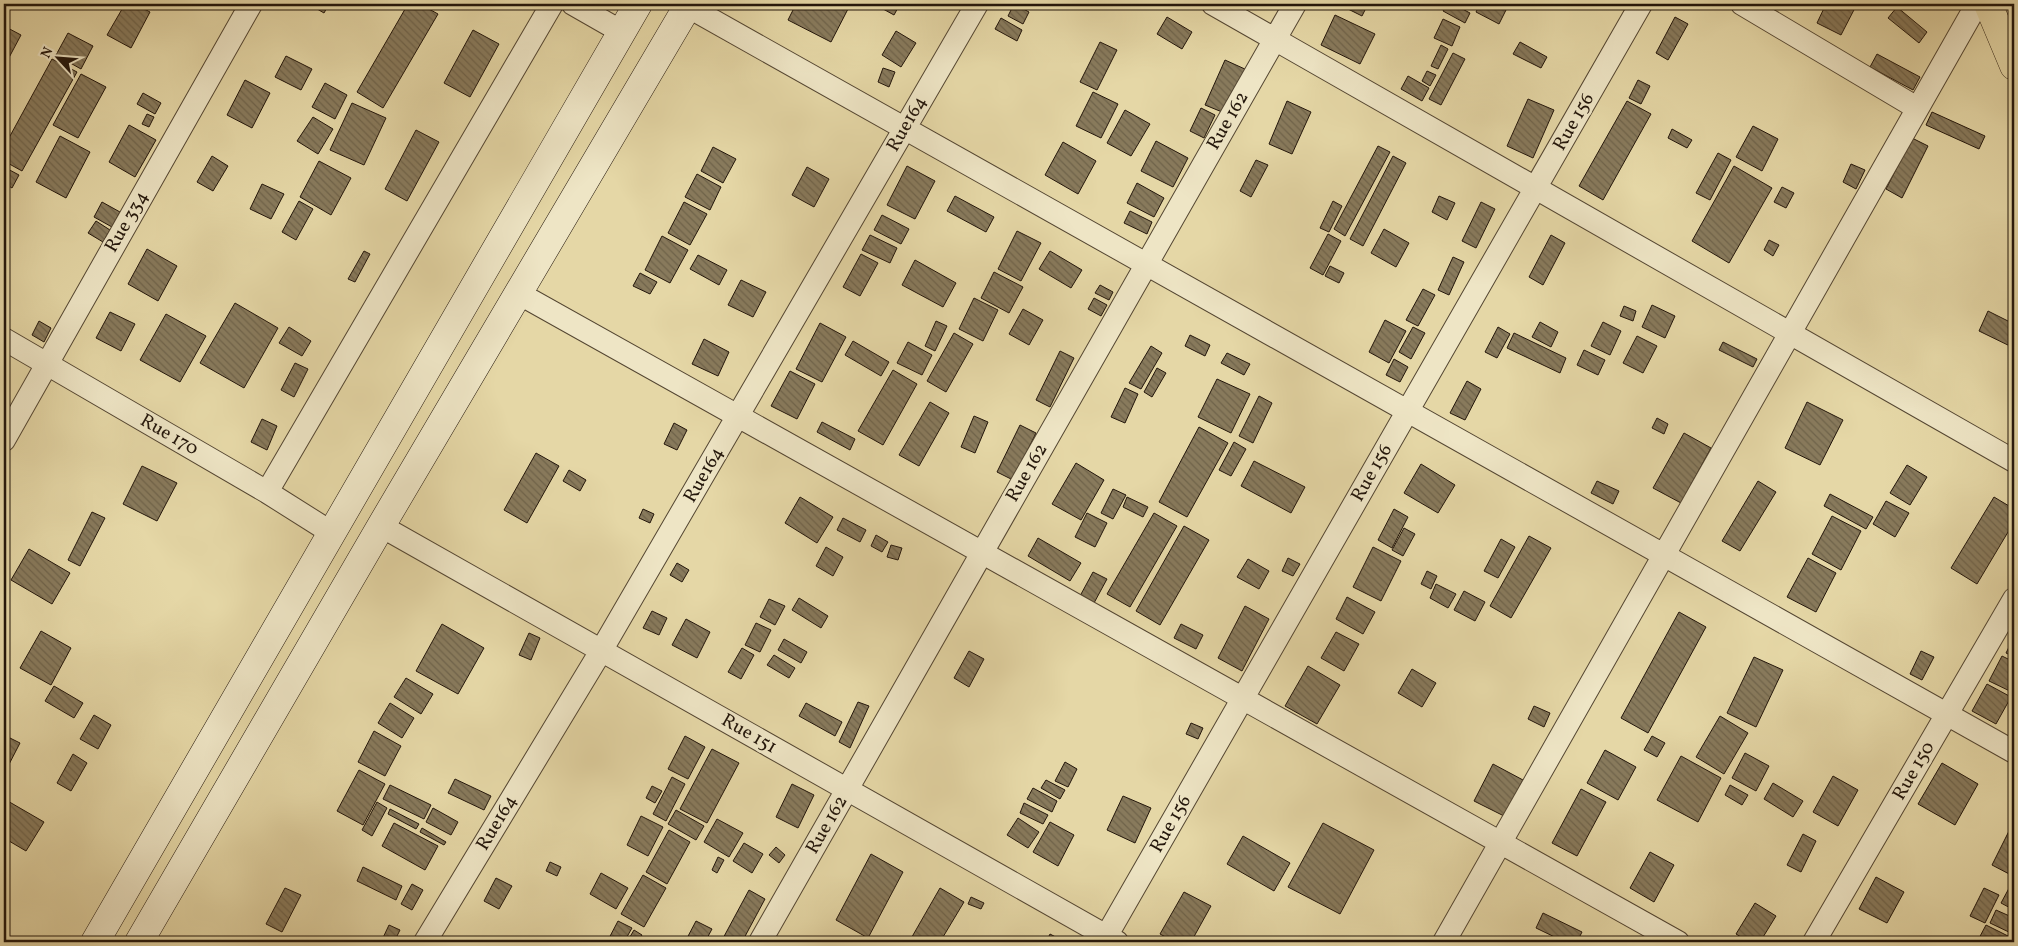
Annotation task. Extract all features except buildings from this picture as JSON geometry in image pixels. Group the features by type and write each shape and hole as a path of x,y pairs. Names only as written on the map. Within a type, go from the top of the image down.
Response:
{"main road":[{"path":"95,942 638,4"},
{"path":"1988,4 2014,66"},
{"path":"139,942 381,526 688,5"}],"street":[{"name":"Rue 334","path":"4,440 251,4"},
{"path":"267,492 552,4"},
{"path":"573,4 622,32"},
{"name":"Rue164","path":"425,942 601,651 977,4"},
{"path":"1213,4 2014,461"},
{"name":"Rue 162","path":"760,942 1295,4"},
{"name":"Rue 156","path":"1109,940 1243,698 1641,4"},
{"path":"1742,4 1917,108"},
{"path":"1444,942 1977,4"},
{"path":"688,5 2014,752"},
{"path":"518,293 1678,942"},
{"name":"Rue 170","path":"4,339 267,492 332,533"},
{"name":"Rue 151","path":"381,526 1109,940"},
{"name":"Rue 150","path":"1814,942 2014,599"}]}
